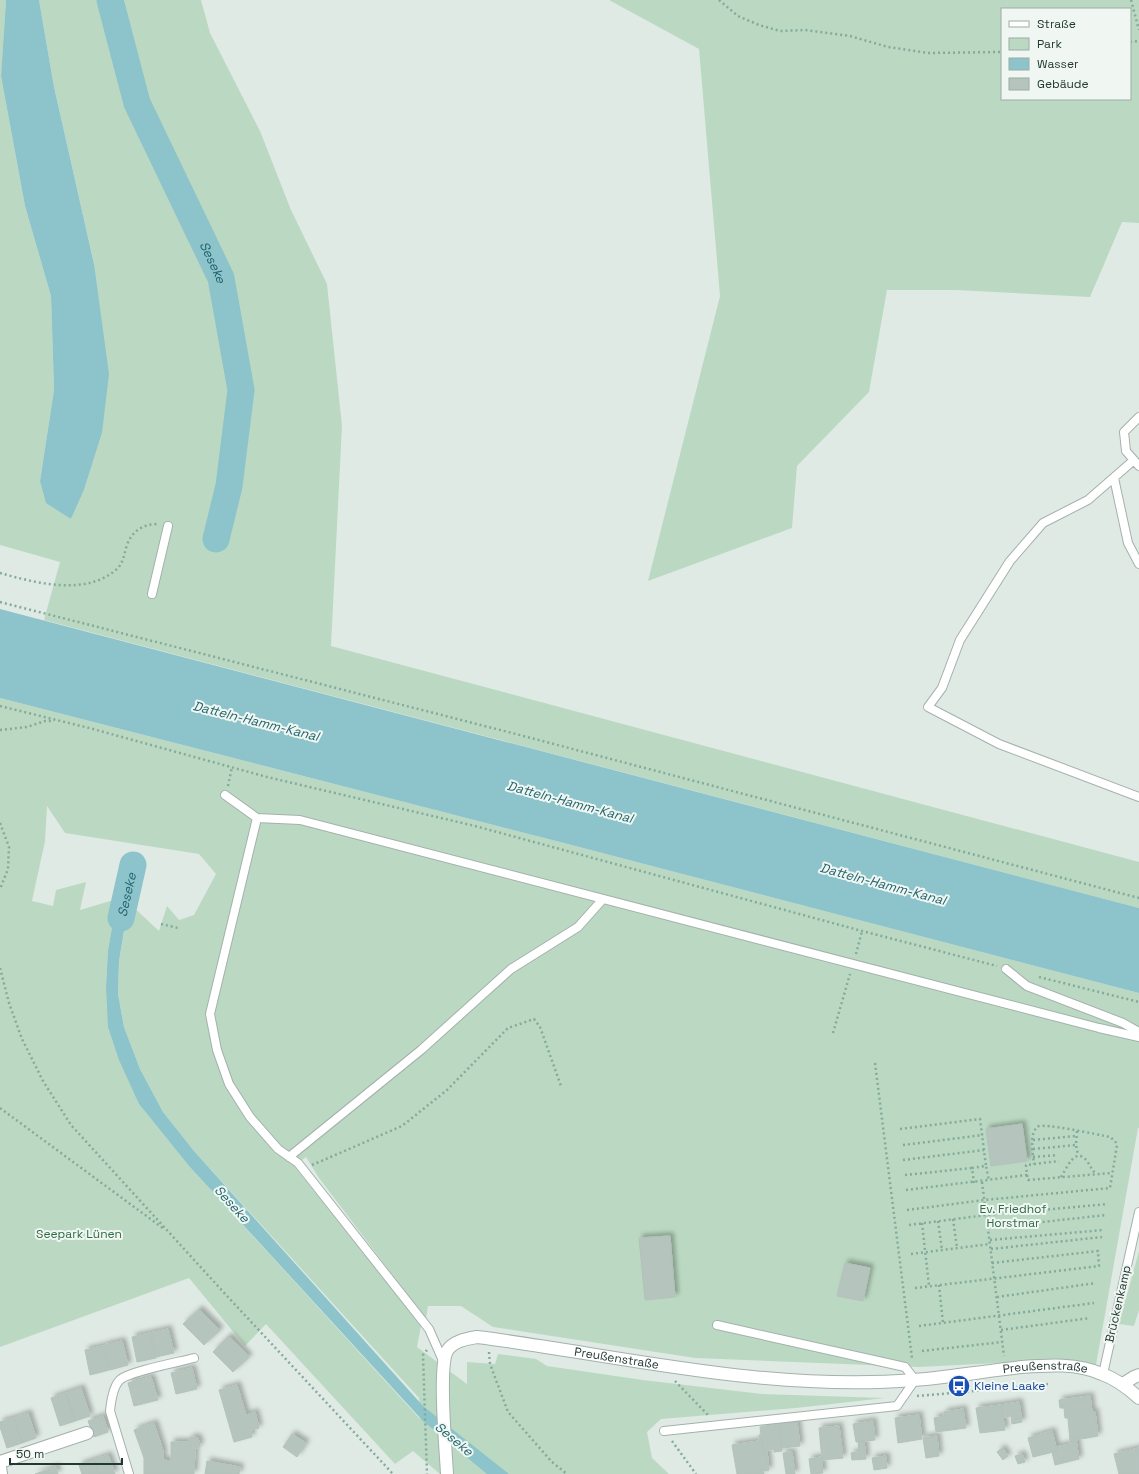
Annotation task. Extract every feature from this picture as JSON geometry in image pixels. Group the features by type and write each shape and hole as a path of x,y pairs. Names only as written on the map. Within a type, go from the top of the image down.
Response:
{"street":[{"name":"Preußenstraße","path":"447,1474 443,1384 444,1363 447,1351 455,1344 464,1339 477,1337 698,1370 762,1378 822,1383 915,1380 1006,1369 1055,1365 1081,1368 1104,1374 1123,1384 1139,1398"},
{"path":"1123,1384 1139,1375"},
{"path":"0,1462 87,1433"},
{"path":"0,1467 2,1474"}],"lane":[{"path":"1139,417 1124,432 1126,451 1136,463 1114,478 1088,500 1043,524 1010,561 960,640 942,688 928,707 999,744 1139,797"},
{"path":"1114,478 1128,543 1139,564"},
{"path":"152,594 168,526"},
{"path":"225,795 257,818 300,820 1139,1037"},
{"path":"257,818 210,1014 217,1050 229,1084 250,1117 278,1149 298,1162 429,1329 444,1363"},
{"path":"289,1157 421,1050 511,969 578,927 603,899"},
{"path":"1006,969 1027,986 1123,1023 1139,1032"},
{"name":"Brückenkamp","path":"1104,1374 1139,1212"},
{"path":"664,1431 896,1406 915,1380 905,1367 717,1325"},
{"path":"129,1474 110,1411 110,1402 118,1382 126,1376 138,1372 194,1358"}],"path":[{"path":"719,0 738,16 758,25 780,31 805,30 850,36 888,47 928,53 1001,52"},
{"path":"1131,0 1139,30"},
{"path":"0,573 59,586 79,585 108,576 119,566 124,558 128,544 135,532 142,526 152,524 168,526"},
{"path":"0,602 512,733 1139,898"},
{"path":"0,706 267,777 475,826 862,931 834,1033"},
{"path":"0,730 27,727 45,721 59,721"},
{"path":"228,784 232,767"},
{"path":"0,823 9,847 8,869 0,889"},
{"path":"161,924 178,928"},
{"path":"0,968 9,1003 22,1039 43,1081 71,1124 169,1233 392,1474"},
{"path":"303,1169 402,1126 447,1090 508,1028 534,1019 540,1027 561,1086"},
{"path":"875,1064 915,1380"},
{"path":"0,1108 169,1233"},
{"path":"900,1128 980,1119 989,1181"},
{"path":"907,1210 984,1200 1110,1188 1117,1145 1110,1137 1053,1126 1040,1125 1035,1129 1033,1140 1034,1164"},
{"path":"1077,1131 1076,1145 1078,1155 1082,1157 1097,1174"},
{"path":"903,1145 982,1135"},
{"path":"1033,1140 1076,1136"},
{"path":"1033,1149 1076,1145"},
{"path":"903,1160 984,1150"},
{"path":"1033,1158 1058,1155"},
{"path":"1061,1177 1069,1163 1078,1155"},
{"path":"1059,1161 1026,1165 1028,1180 1112,1173"},
{"path":"905,1175 986,1166"},
{"path":"972,1168 974,1182"},
{"path":"906,1190 982,1182 1027,1175"},
{"path":"982,1182 1006,1369"},
{"path":"909,1225 986,1215 1108,1204"},
{"path":"988,1228 1106,1215"},
{"path":"953,1219 957,1248"},
{"path":"938,1221 942,1250"},
{"path":"922,1223 929,1286"},
{"path":"990,1240 1103,1230"},
{"path":"991,1250 1102,1237"},
{"path":"911,1254 990,1244"},
{"path":"915,1288 1099,1266 1098,1251 992,1263"},
{"path":"997,1297 1096,1283"},
{"path":"939,1285 943,1323"},
{"path":"919,1326 1094,1303"},
{"path":"1001,1330 1090,1318"},
{"path":"922,1351 1002,1342"},
{"path":"427,1474 423,1355 429,1347"},
{"path":"489,1350 490,1364 508,1412 552,1462 567,1474"},
{"path":"675,1381 718,1425"},
{"path":"664,1431 696,1474"}],"green space":[{"path":"0,0 6,0 1,76 25,206 51,296 54,390 40,481 71,519 84,490 102,433 94,264 54,87 39,0 201,0 210,33 260,131 291,210 327,284 342,426 331,646 1139,862 1139,908 44,620 60,562 0,545"},
{"path":"609,0 1139,0 1139,223 1122,222 1090,297 956,290 887,290 869,392 797,466 792,528 648,581 720,296 699,49"},
{"path":"0,698 1139,993 1139,1128 1096,1365 1059,1360 919,1367 695,1358 493,1327 461,1306 428,1306 426,1319 319,1178 306,1157 294,1166 421,1326 417,1347 467,1384 467,1362 495,1364 498,1354 536,1359 547,1366 643,1380 762,1394 885,1398 796,1408 661,1419 647,1432 652,1458 669,1474 440,1474 413,1451 395,1464 266,1324 245,1346 189,1278 0,1347","holes":["47,806 65,833 199,854 216,874 194,915 179,920 167,906 159,931 129,903 119,961 118,994 124,1027 140,1069 163,1112 194,1151 419,1398 420,1419 189,1166 139,1104 106,986 108,950 117,899 80,910 86,882 56,890 53,906 32,901 45,841"]},
{"path":"1139,1251 1139,1310 1134,1326 1119,1324"}],"water":[{"path":"6,0 39,0 54,87 94,264 109,374 102,433 84,490 71,519 46,503 40,481 54,390 51,296 25,206 1,76"},
{"name":"Datteln-Hamm-Kanal","path":"0,609 1139,908 1139,993 0,698"},
{"path":"125,881 132,883 119,961 118,994 124,1027 140,1069 163,1112 194,1151 423,1406 509,1474 487,1474 423,1421 189,1166 139,1104 119,1060 108,1027 106,986 108,950 117,899 122,895"}],"building":[{"path":"1022,1124 1027,1161 991,1166 986,1129"},
{"path":"670,1236 675,1297 645,1300 639,1238"},
{"path":"845,1263 870,1268 863,1301 837,1296"},
{"path":"199,1309 220,1330 204,1345 183,1324"},
{"path":"168,1329 174,1353 156,1357 150,1333"},
{"path":"150,1333 156,1358 137,1362 132,1337"},
{"path":"229,1336 249,1357 233,1372 213,1352"},
{"path":"122,1341 128,1365 110,1370 104,1345"},
{"path":"103,1346 109,1370 90,1375 85,1350"},
{"path":"192,1368 197,1389 176,1394 171,1373"},
{"path":"151,1377 158,1400 134,1406 128,1383"},
{"path":"237,1385 246,1415 255,1412 259,1428 251,1430 252,1437 234,1442 219,1390"},
{"path":"81,1388 90,1416 75,1421 66,1393"},
{"path":"66,1393 75,1421 60,1426 51,1398"},
{"path":"1090,1396 1092,1412 1095,1412 1098,1436 1070,1441 1068,1418 1065,1418 1064,1408 1060,1408 1059,1400"},
{"path":"1019,1402 1022,1422 1012,1424 1011,1416 1003,1417 1001,1405"},
{"path":"1001,1405 1005,1430 980,1433 976,1408"},
{"path":"963,1409 966,1428 936,1432 934,1418 944,1416 944,1412"},
{"path":"28,1413 36,1438 22,1443 14,1418"},
{"path":"919,1415 922,1439 898,1443 895,1418"},
{"path":"103,1416 108,1432 94,1437 88,1421"},
{"path":"14,1418 22,1443 7,1448 0,1427 0,1422"},
{"path":"873,1421 875,1440 856,1442 853,1424"},
{"path":"797,1422 800,1446 782,1448 779,1424"},
{"path":"154,1423 163,1451 163,1460 171,1461 171,1442 188,1442 190,1438 198,1438 200,1444 199,1447 195,1449 194,1474 144,1474 144,1458 134,1430"},
{"path":"779,1424 782,1451 774,1452 774,1449 763,1451 760,1427"},
{"path":"839,1426 843,1458 822,1460 819,1428"},
{"path":"1052,1431 1057,1451 1033,1457 1028,1438"},
{"path":"292,1434 306,1443 297,1457 283,1447"},
{"path":"759,1435 761,1435 763,1452 767,1451 769,1470 763,1471 764,1474 737,1474 732,1445 759,1441"},
{"path":"937,1436 939,1456 926,1458 923,1438"},
{"path":"1076,1440 1079,1459 1055,1465 1052,1452 1057,1451 1056,1447 1070,1444 1070,1441"},
{"path":"864,1441 866,1459 852,1460 851,1453 859,1452 858,1442"},
{"path":"1002,1448 1008,1456 1003,1460 997,1452"},
{"path":"1139,1448 1139,1474 1119,1474 1114,1454"},
{"path":"792,1452 795,1474 786,1474 783,1453"},
{"path":"1022,1454 1025,1462 1018,1464 1015,1456"},
{"path":"108,1455 115,1474 99,1474 94,1460"},
{"path":"886,1456 887,1468 874,1470 872,1458"},
{"path":"821,1457 823,1473 811,1474 809,1459"},
{"path":"94,1460 99,1474 82,1474 79,1465"},
{"path":"207,1461 240,1467 239,1474 205,1474"},
{"path":"56,1467 58,1474 35,1474"}],"waterway":[{"name":"Seseke","path":"110,0 137,103 221,278 241,390 229,486 216,539"},
{"name":"Seseke","path":"121,918 133,865"}],"place":[{"name":"Kleine Laake","path":"959,1386"}],"park label":[{"name":"Ev. Friedhof Horstmar","path":"1013,1216"},
{"name":"Seepark Lünen","path":"79,1234"}]}
